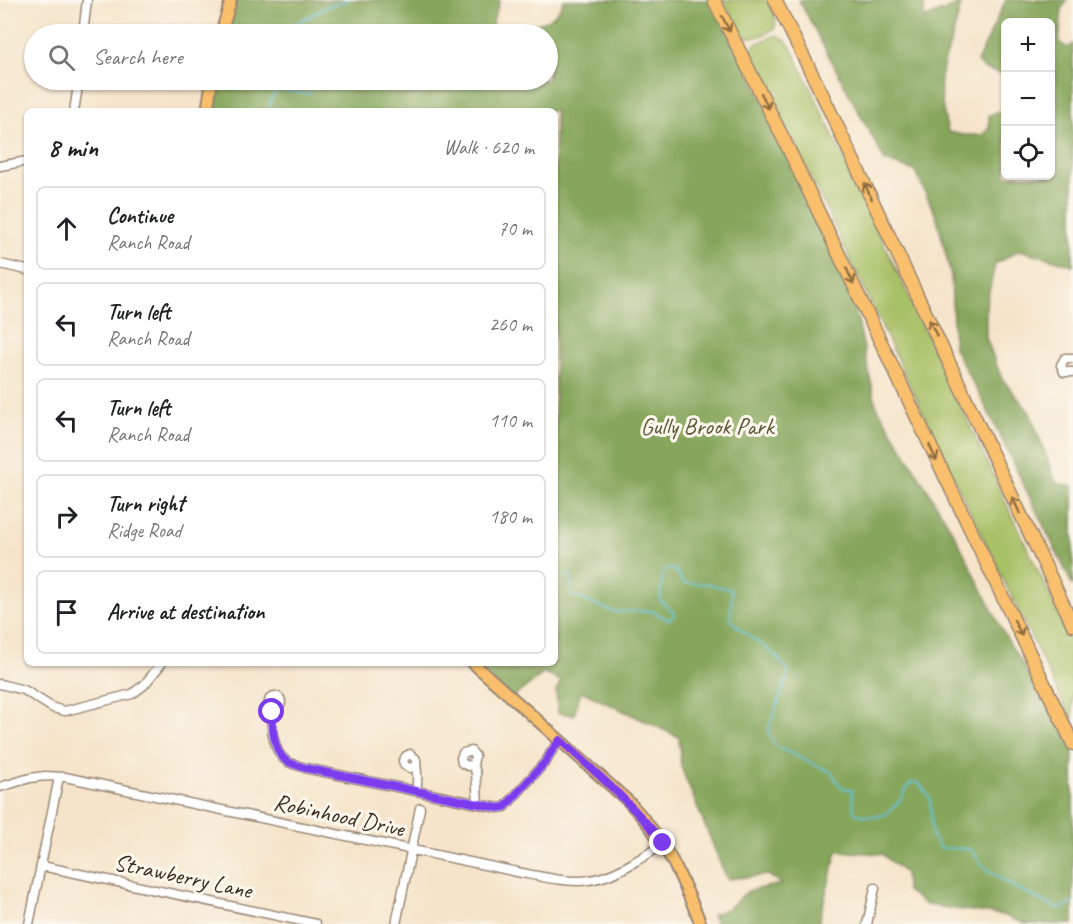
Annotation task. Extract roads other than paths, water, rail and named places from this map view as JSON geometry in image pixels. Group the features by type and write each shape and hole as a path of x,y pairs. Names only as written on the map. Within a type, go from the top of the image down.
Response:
{"highway":[{"path":"714,0 798,168 1073,744"},
{"path":"775,0 827,104 1073,625"}],"main road":[{"path":"224,24 231,0"},
{"path":"207,108 210,90"},
{"path":"475,666 628,801 647,821 677,868 702,924"}],"street":[{"path":"84,24 87,0"},
{"path":"74,108 77,90"},
{"path":"0,166 24,162"},
{"path":"0,264 24,269"},
{"path":"1073,358 1065,358 1061,365 1064,372 1073,372"},
{"path":"0,684 24,690 53,708 65,711 132,694 144,685 160,666"},
{"path":"273,708 272,723 277,748 288,762 305,768 498,808 505,807 547,760 560,740"},
{"path":"473,764 476,773 478,804"},
{"path":"415,766 418,777 416,791"},
{"path":"29,924 59,777"},
{"name":"Robinhood Drive","path":"0,787 30,778 59,777 575,882 609,876 663,843"},
{"path":"396,924 420,808"},
{"name":"Strawberry Lane","path":"42,866 315,924"},
{"path":"867,924 875,888"}],"waterway":[{"path":"295,24 328,6 350,0"},
{"path":"270,108 271,99 277,90"},
{"path":"277,90 286,90"},
{"path":"286,90 301,94 310,94 310,90"},
{"path":"558,574 571,576 571,595 614,612 652,611 669,620 675,614 660,600 663,570 674,569 684,583 708,584 732,590 730,619 775,656 789,672 768,731 775,746 831,772 841,787 852,790 854,813 875,817 889,812 910,783 918,782 930,798 932,837 940,848 971,849 986,869 1012,886 1059,909 1073,903"}],"park label":[{"name":"Gully Brook Park","path":"707,426"}]}
